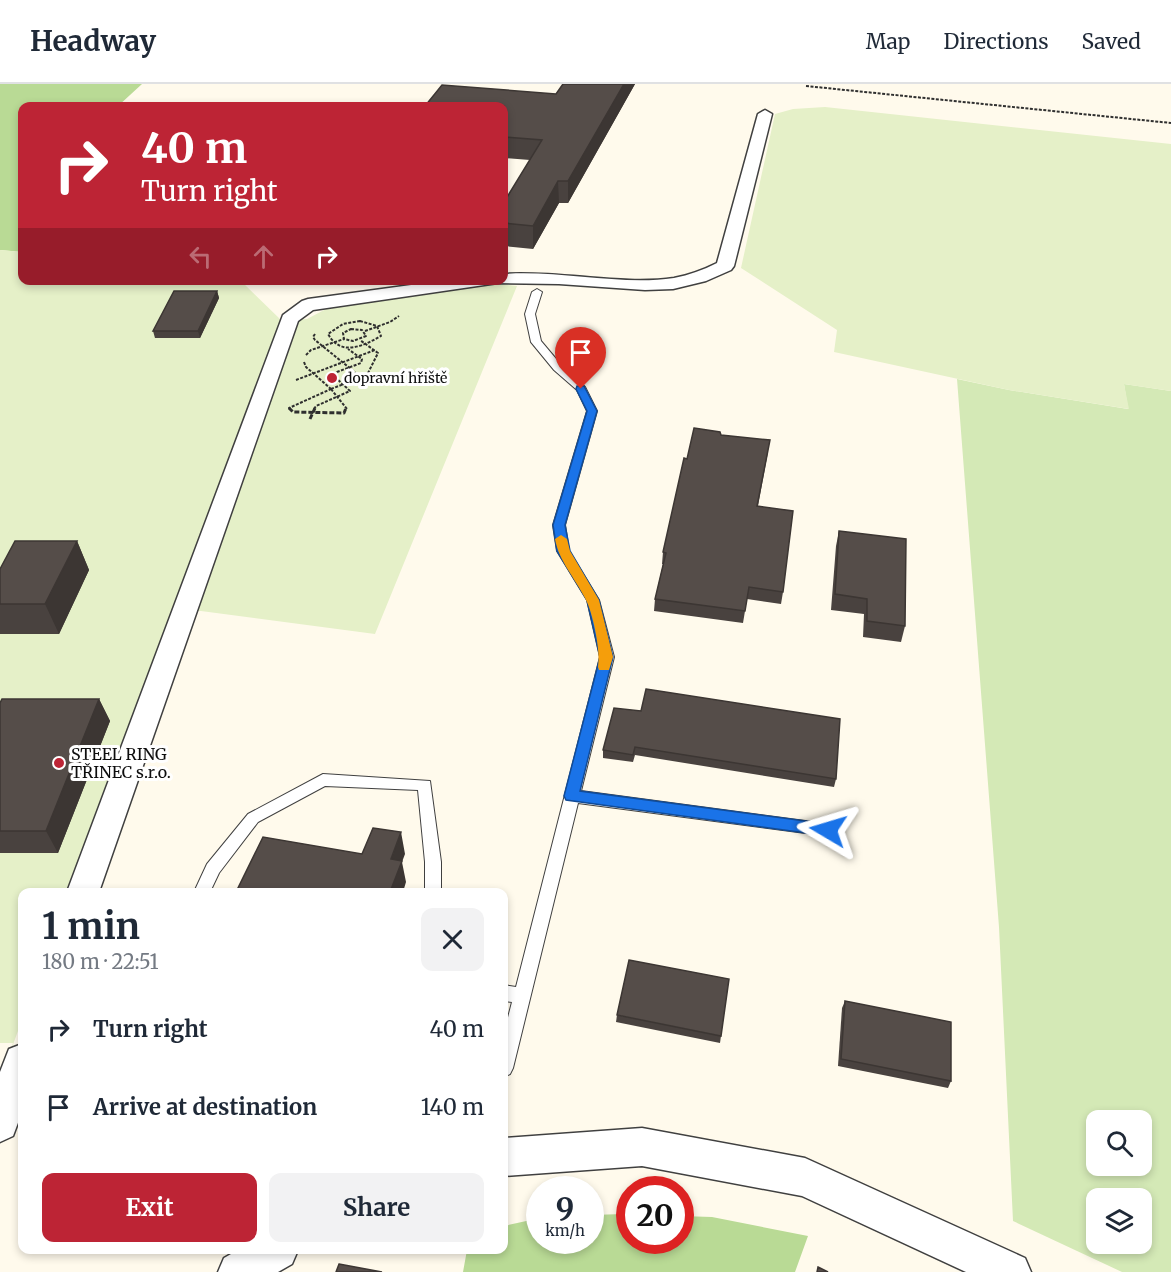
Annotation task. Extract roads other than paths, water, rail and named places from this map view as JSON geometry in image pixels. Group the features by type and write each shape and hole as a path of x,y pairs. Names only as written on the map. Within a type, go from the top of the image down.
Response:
{"street":[{"path":"508,279 653,285 683,282 714,273 725,266 765,114"},
{"path":"84,888 290,319 308,305 454,285"},
{"path":"0,1123 18,1071"},
{"path":"508,1157 642,1147 805,1177 1011,1272"},
{"path":"238,1272 271,1254"}],"lane":[{"path":"508,1052 607,657 593,600 564,551 559,525 592,411 581,389 558,368 536,342 530,314 537,292"},
{"path":"204,888 213,869 253,818 323,780 425,785 433,862 433,888"},
{"path":"572,796 828,830"},
{"path":"508,994 522,996"}],"place":[{"name":"dopravní hřiště","path":"332,378"},
{"name":"STEEL RING TŘINEC s.r.o.","path":"59,763"}]}
